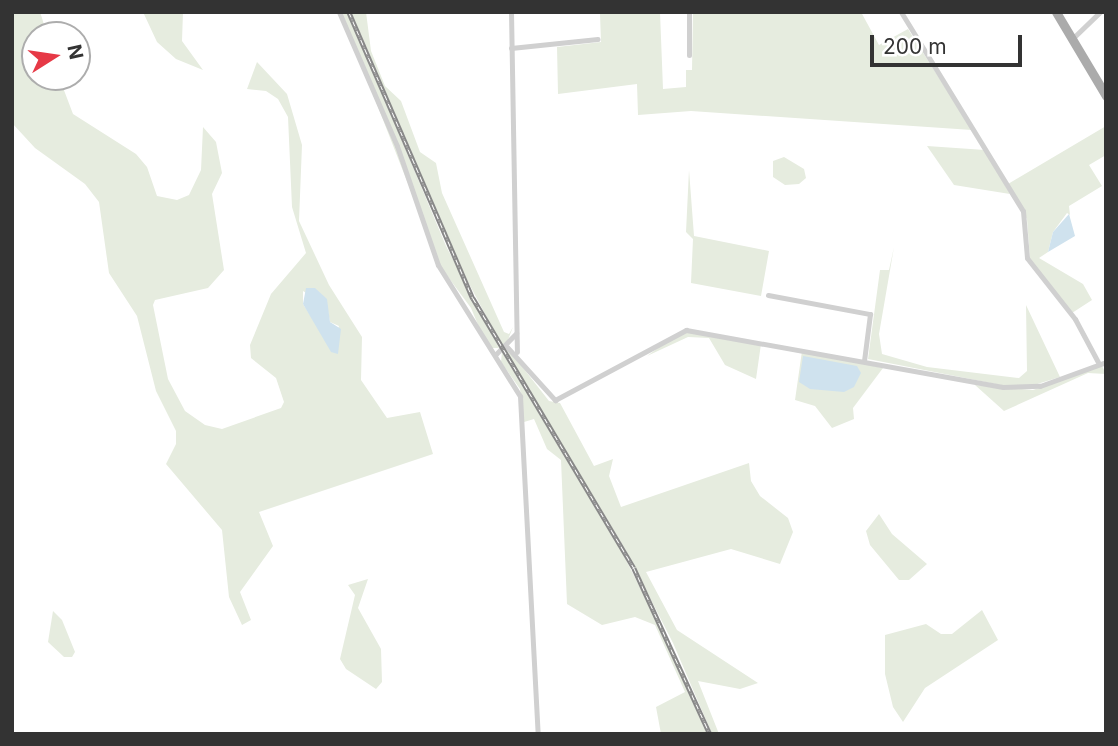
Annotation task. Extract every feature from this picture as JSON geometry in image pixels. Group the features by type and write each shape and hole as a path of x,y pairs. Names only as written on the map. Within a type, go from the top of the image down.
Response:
{"main road":[{"path":"1056,12 1106,96"}],"street":[{"path":"339,12 397,146 438,265 496,354 521,401 538,734"},
{"path":"511,12 517,353"},
{"path":"689,12 689,55"},
{"path":"901,12 1023,211 1027,258 1075,319 1098,364"},
{"path":"1072,39 1100,12"},
{"path":"511,48 598,39"},
{"path":"768,295 870,314 863,361"},
{"path":"507,347 517,353 547,397 555,400 686,330 1016,388 1045,384 1106,362"},
{"path":"496,354 507,347 516,333"}],"shaded area":[{"path":"12,12 40,12 43,21 21,21 21,91 64,91 73,114 136,154 147,167 157,196 177,200 189,195 201,170 203,127 216,142 222,173 212,194 224,270 208,288 155,300 153,305 168,379 185,411 205,425 222,429 281,408 284,402 276,378 251,358 250,345 271,294 306,253 292,207 288,117 278,99 266,91 247,89 257,62 287,94 302,145 299,221 329,285 362,337 361,380 387,418 420,412 433,454 259,512 273,546 240,592 251,620 242,625 229,597 222,530 166,464 176,444 176,431 156,391 137,316 109,273 99,202 85,184 35,148 12,123","holes":["303,291 327,306 330,322 339,326 331,348 303,304"]},
{"path":"143,12 183,12 182,41 203,70 176,59 157,42"},
{"path":"341,12 348,12 446,246 499,348 492,348 484,339 471,308 440,266"},
{"path":"351,12 366,12 371,51 385,86 401,101 420,152 436,163 442,193 504,332 509,334 513,327 506,345 502,346 457,261"},
{"path":"660,12 663,89 686,87 686,70 692,70 693,12 861,12 879,45 908,29 972,130 691,111 638,115 637,84 558,94 557,47 601,42 600,14"},
{"path":"1106,126 1106,155 1089,165 1102,186 1069,206 1070,215 1067,213 1053,232 1048,252 1039,258 1083,284 1092,300 1072,313 1030,259 1027,219 1008,184"},
{"path":"927,146 985,150 1010,194 954,185"},
{"path":"784,157 804,169 806,178 799,184 785,185 773,177 773,161"},
{"path":"689,170 694,236 769,251 761,296 691,283 693,239 686,232"},
{"path":"894,247 879,334 882,354 927,367 1019,378 1027,371 1026,305 1060,377 1034,385 1001,385 868,359 880,270 889,270"},
{"path":"690,332 761,344 756,379 725,365 709,338 688,337 647,356 676,335"},
{"path":"504,350 509,350 549,401 560,403 594,466 613,459 609,476 621,507 749,463 751,481 760,496 788,518 793,532 780,564 731,549 646,572 677,630 758,683 740,689 698,681 719,734 712,734 673,643 625,549"},
{"path":"802,351 883,368 853,408 854,419 832,428 815,406 795,400"},
{"path":"502,352 620,548 680,667 708,734 661,734 656,707 685,692 655,625 635,617 602,625 567,604 561,460 547,449 534,419 524,422 520,389 501,362"},
{"path":"1102,366 1106,374 1088,373 1004,411 975,385 1033,390"},
{"path":"879,514 892,534 927,564 909,580 899,580 870,545 866,531"},
{"path":"368,579 358,608 381,649 382,682 376,689 346,669 340,659 355,595 348,585"},
{"path":"982,610 998,640 925,688 903,722 893,707 885,674 885,635 926,624 941,634 952,634"},
{"path":"53,611 62,620 75,652 72,657 64,657 48,642"}],"water":[{"path":"1069,214 1075,236 1048,252 1053,232"},
{"path":"306,288 315,288 327,299 330,322 341,329 338,354 331,352 303,304"},
{"path":"803,356 857,366 861,373 854,387 844,392 810,389 799,382"}],"railway":[{"path":"349,12 473,298 634,568 710,734"}]}
